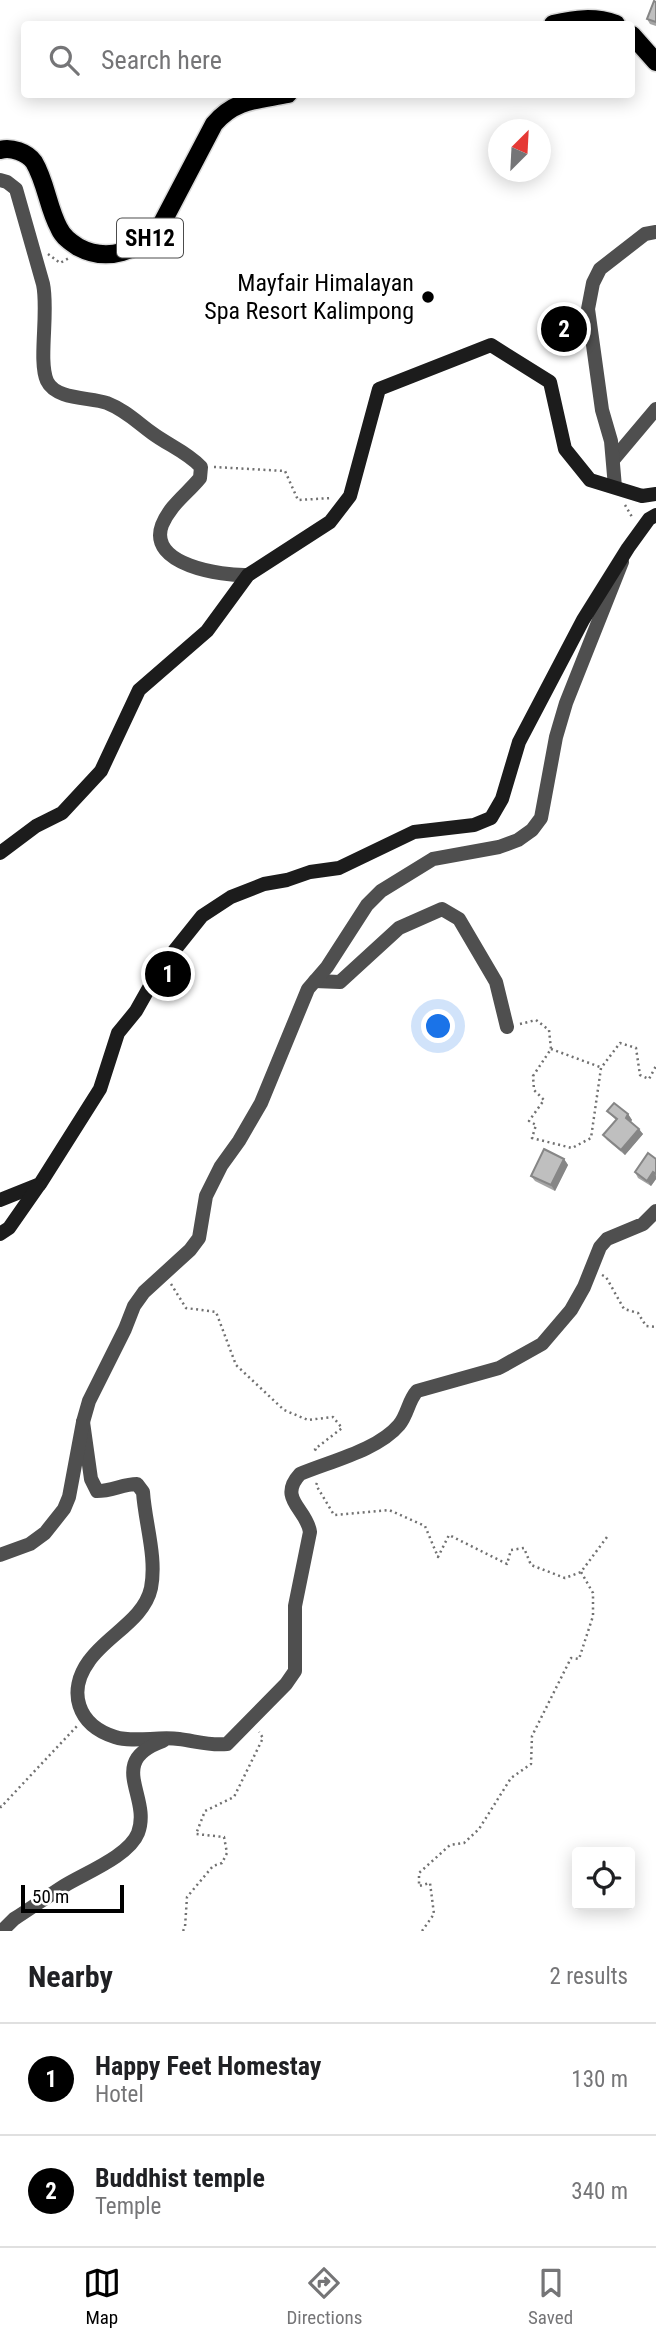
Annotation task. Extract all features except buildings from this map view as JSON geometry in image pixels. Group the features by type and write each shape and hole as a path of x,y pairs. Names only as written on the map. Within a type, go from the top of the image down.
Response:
{"main road":[{"path":"570,21 587,18 606,21"},
{"path":"635,38 656,62"},
{"name":"SH12","path":"0,149 19,151 33,160 49,207 60,231 69,242 83,250 107,255 119,254 134,249 160,227 214,124 224,112 238,104 268,98"}],"street":[{"path":"0,180 16,189 47,299 44,367 48,383 55,390 71,396 103,402 118,408 153,434 193,458 201,467 200,478 173,506 161,527 160,541 165,550 178,560 204,571 232,576 248,575"},
{"path":"615,487 611,441 602,410 588,309 593,283 600,269 645,233 656,232"},
{"path":"0,853 36,827 62,813 102,771 139,690 207,631 248,575 330,522 350,496 379,389 491,345 550,382 565,449 590,480 642,496 656,494"},
{"path":"613,460 656,409"},
{"path":"0,1234 9,1228 40,1184 100,1089 118,1033 136,1011 174,951 202,916 231,897 264,884 310,872 340,868 414,832 474,825 491,818 502,799 509,769 529,722 583,620 628,548 649,519 656,515"},
{"path":"0,1555 30,1544 45,1533 64,1509 69,1497 83,1422 97,1382 116,1349 134,1306 144,1292 190,1250 199,1238 206,1196 221,1166 261,1103 308,989 339,950 368,905 381,891 433,859 499,847 532,830 541,818 556,737 566,703 628,548"},
{"path":"315,981 340,982 399,928 442,909 459,919 496,982 507,1027"},
{"path":"0,1200 40,1184"},
{"path":"83,1422 91,1479 97,1491 112,1491 137,1484 143,1492 151,1552 151,1587 145,1603 136,1615 96,1652 78,1679 76,1699 86,1716 104,1732 117,1738 169,1738 214,1746 227,1744 295,1671 295,1606 310,1532 291,1496 293,1482 300,1474 363,1450 385,1437 399,1425 417,1391 499,1368 542,1344 571,1310 584,1287 600,1247 607,1239 643,1224 656,1211"},
{"path":"2,1931 14,1919 132,1844 139,1831 140,1817 133,1764 141,1751 169,1738"}],"path":[{"path":"32,241 60,263 83,250"},
{"path":"201,467 285,471 298,500 350,496"},
{"path":"615,487 640,531"},
{"path":"507,1027 536,1020 549,1030 551,1049 533,1076 534,1090 544,1100 529,1121 536,1125 533,1138 572,1149 591,1138 601,1068 620,1043 636,1048 640,1075 649,1079 656,1066"},
{"path":"551,1049 601,1068"},
{"path":"590,1270 606,1277 624,1309 638,1313 646,1326 656,1327"},
{"path":"164,1273 186,1308 216,1312 236,1365 284,1410 308,1420 333,1417 342,1428 315,1449 325,1464 316,1485 334,1515 389,1510 425,1526 438,1557 449,1535 507,1564 511,1550 524,1548 531,1565 565,1578 581,1572 607,1537"},
{"path":"422,1931 434,1914 430,1883 419,1886 419,1873 450,1845 464,1843 480,1829 511,1778 531,1764 532,1736 571,1658 579,1659 593,1616 593,1593 581,1572"},
{"path":"0,1806 86,1716"},
{"path":"183,1931 187,1897 213,1866 222,1863 227,1853 223,1837 196,1834 205,1811 234,1797 263,1738 252,1720"}],"place":[{"name":"Mayfair Himalayan Spa Resort Kalimpong","path":"428,297"},
{"name":"Buddhist temple","path":"564,329"},
{"name":"Happy Feet Homestay","path":"168,974"}]}
